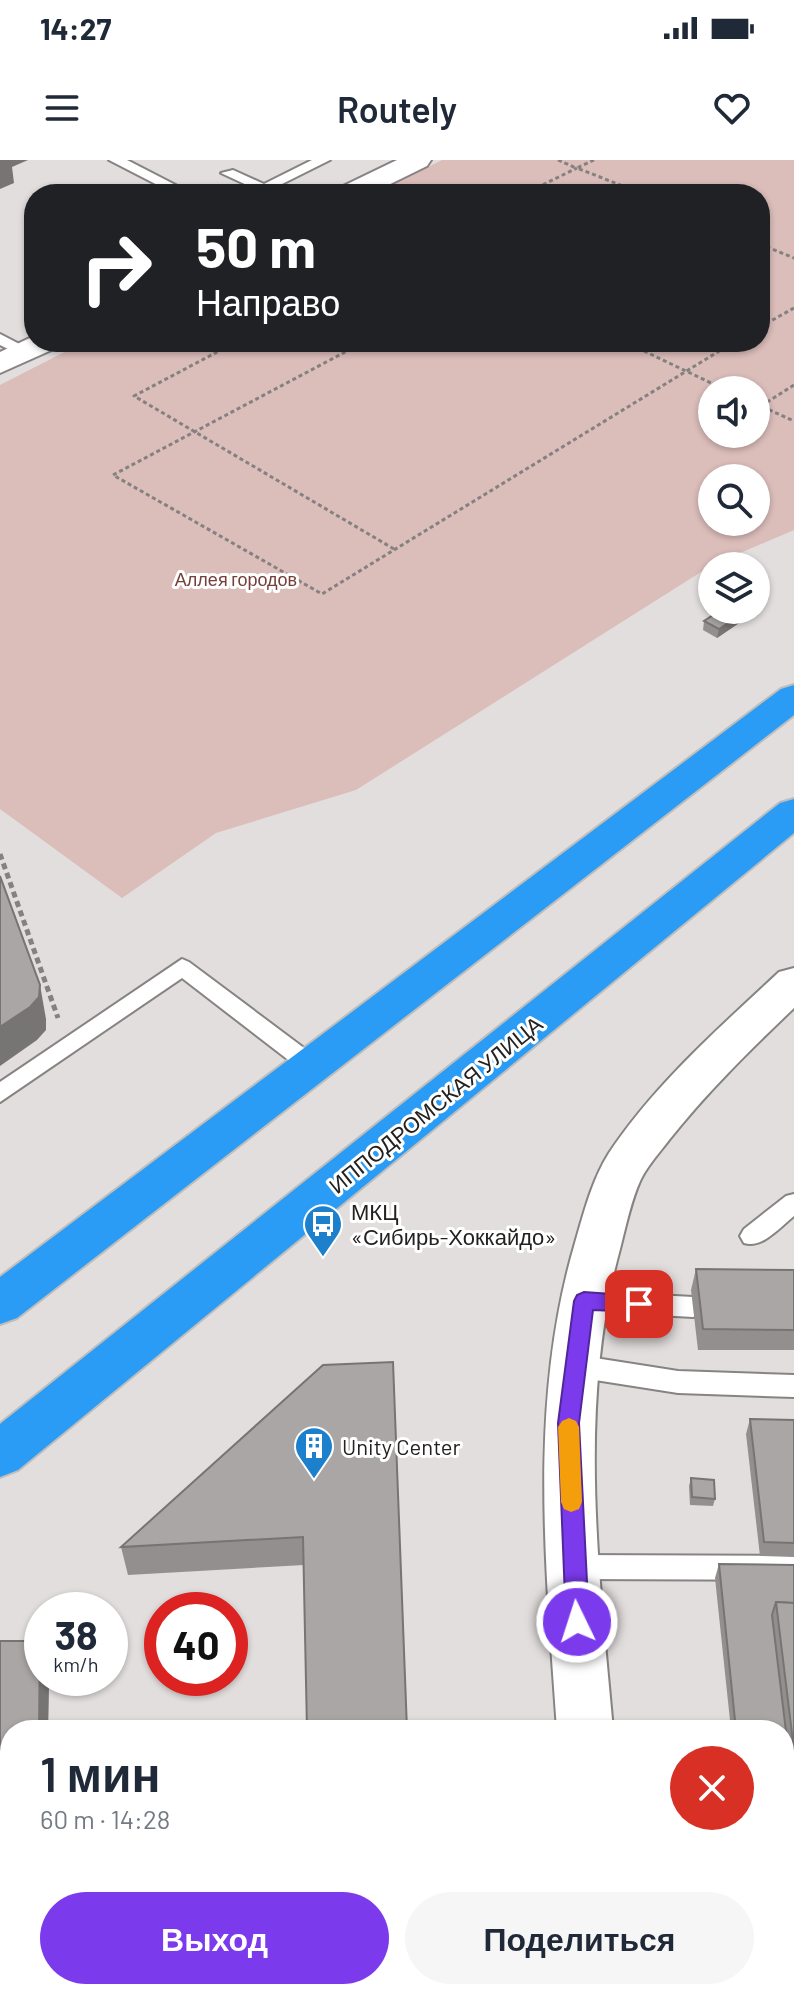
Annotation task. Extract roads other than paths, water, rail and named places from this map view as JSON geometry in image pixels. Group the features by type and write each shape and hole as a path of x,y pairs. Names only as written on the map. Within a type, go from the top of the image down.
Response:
{"highway":[{"path":"0,1304 794,697"},
{"name":"ИППОДРОМСКАЯ УЛИЦА","path":"0,1454 794,812"}],"street":[{"path":"369,184 418,160"},
{"path":"584,1720 573,1567 569,1423 588,1268 623,1169 689,1082 788,999"}],"lane":[{"path":"116,160 165,184"},
{"path":"274,184 323,160"},
{"path":"228,173 253,184"},
{"path":"0,1093 182,967 312,1066"},
{"path":"752,1236 794,1203"},
{"path":"584,1301 693,1307"},
{"path":"576,1366 678,1382 794,1386"},
{"path":"573,1567 794,1568"}],"place":[{"name":"МКЦ «Сибирь-Хоккайдо»","path":"323,1258"},
{"name":"Unity Center","path":"314,1480"}],"park label":[{"name":"Аллея городов","path":"236,579"}]}
